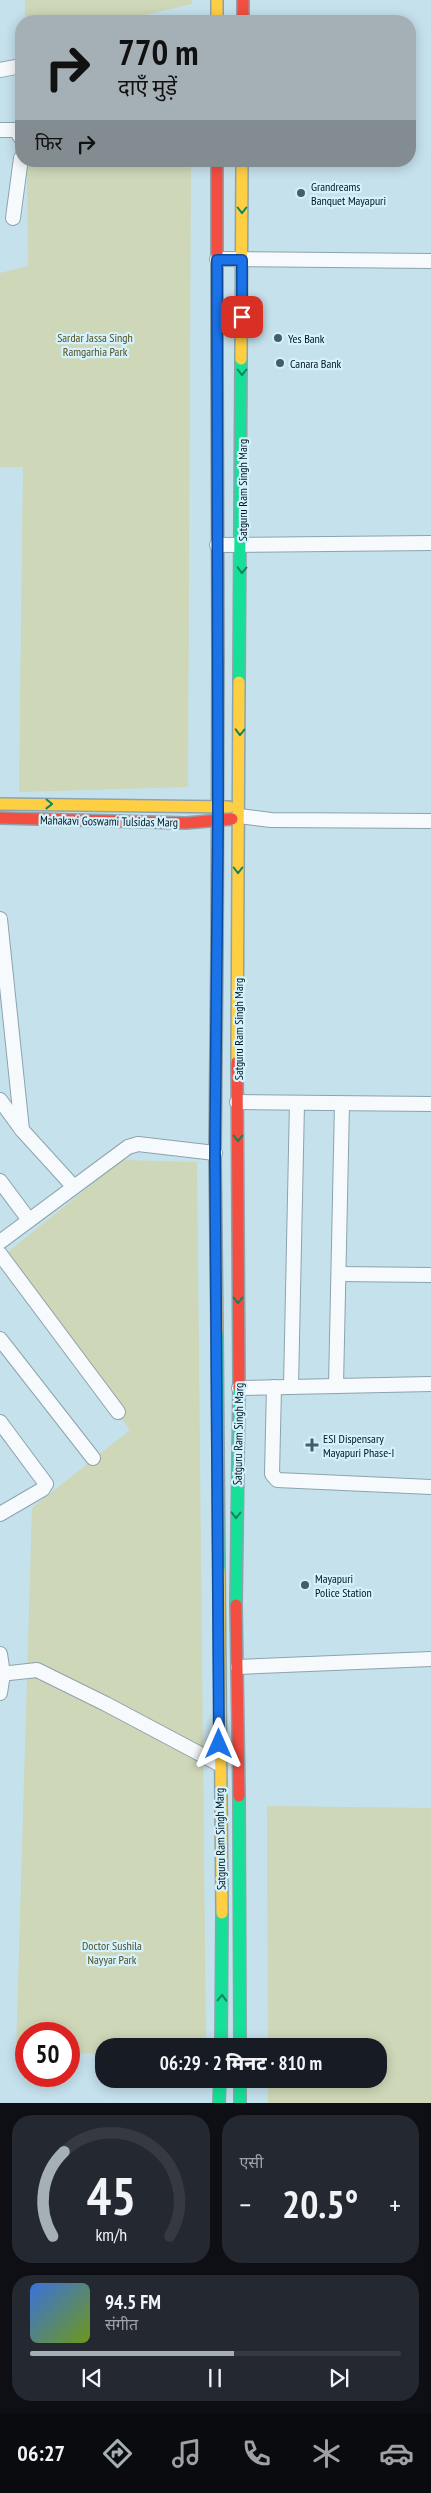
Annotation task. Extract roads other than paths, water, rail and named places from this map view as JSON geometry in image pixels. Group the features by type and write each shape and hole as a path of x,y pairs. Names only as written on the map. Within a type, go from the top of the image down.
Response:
{"main road":[{"path":"217,0 217,15"},
{"path":"243,0 243,15"},
{"name":"Satguru Ram Singh Marg","path":"217,167 218,821 215,1153 219,1764 223,1976 221,2038"},
{"name":"Satguru Ram Singh Marg","path":"240,2038 241,1914 235,1565 239,1388 238,1102 242,545 242,167"},
{"name":"Mahakavi Goswami Tulsidas Marg","path":"0,804 217,808 239,816"},
{"name":"Mahakavi Goswami Tulsidas Marg","path":"0,818 186,823 218,821 239,816"},
{"path":"219,2103 220,2088"},
{"path":"240,2088 240,2103"}],"street":[{"path":"0,70 15,67"},
{"path":"0,129 15,130"},
{"path":"13,218 20,167"},
{"path":"217,260 431,261"},
{"path":"217,545 431,543"},
{"path":"239,816 271,820 431,821"},
{"path":"0,919 22,1130"},
{"path":"0,1020 12,1036"},
{"path":"0,1100 22,1130 73,1186"},
{"path":"238,1102 431,1104"},
{"path":"291,1386 297,1103"},
{"path":"336,1386 342,1104"},
{"path":"0,1242 128,1147 138,1144 215,1153"},
{"path":"0,1182 29,1220"},
{"path":"0,1254 118,1412"},
{"path":"339,1274 431,1275"},
{"path":"0,1339 93,1458"},
{"path":"239,1388 431,1384"},
{"path":"274,1387 272,1474 277,1480 431,1486"},
{"path":"0,1422 45,1481 43,1489 0,1514"},
{"path":"0,1654 0,1693"},
{"path":"238,1668 431,1659"},
{"path":"1,1674 37,1670 219,1764"}],"place":[{"name":"Grandreams Banquet Mayapuri","path":"301,193"},
{"name":"Yes Bank","path":"278,338"},
{"name":"Canara Bank","path":"280,363"},
{"name":"ESI Dispensary Mayapuri Phase-I","path":"312,1445"},
{"name":"Mayapuri Police Station","path":"305,1585"}],"park label":[{"name":"Sardar Jassa Singh Ramgarhia Park","path":"95,344"},
{"name":"Doctor Sushila Nayyar Park","path":"112,1952"}]}
